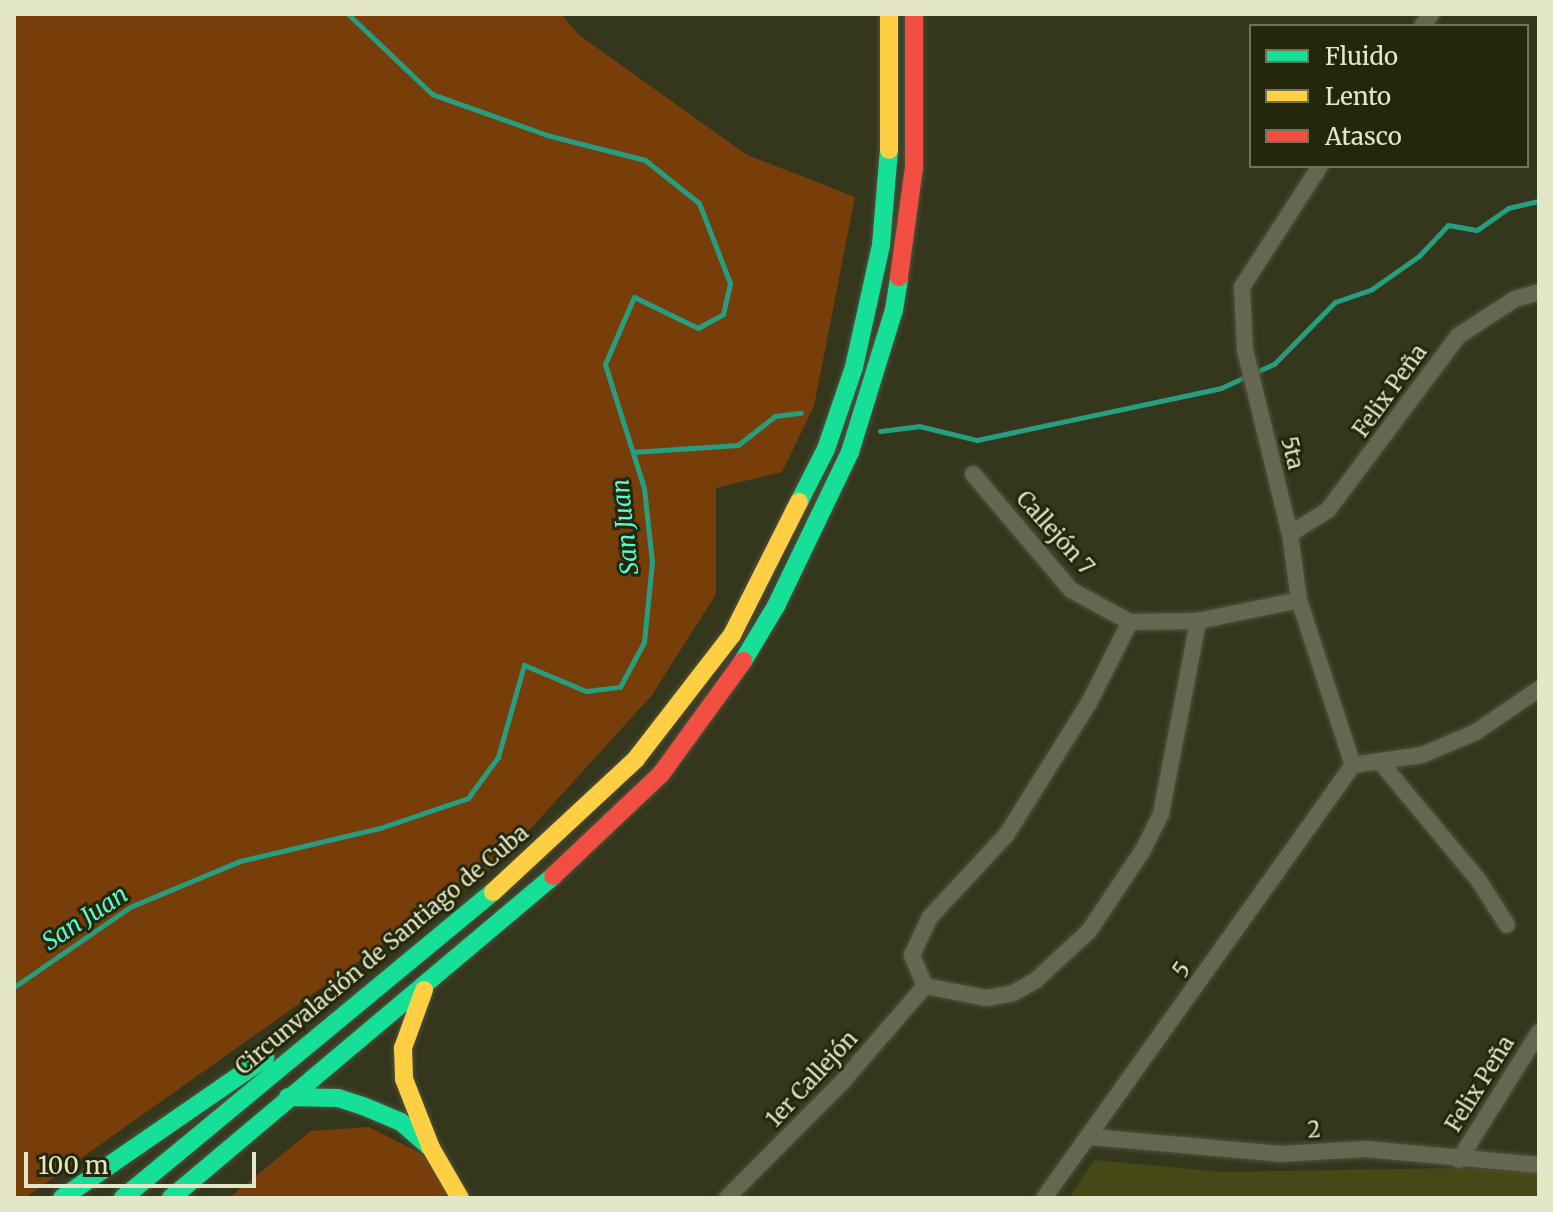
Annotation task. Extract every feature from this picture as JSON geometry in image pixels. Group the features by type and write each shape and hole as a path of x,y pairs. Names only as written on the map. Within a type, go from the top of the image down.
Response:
{"highway":[{"name":"Circunvalación de Santiago de Cuba","path":"123,1198 327,1026 484,901 636,759 732,635 756,594 826,449 869,306 889,160 889,14"},
{"path":"171,1198 425,988 661,774 712,708 776,606 850,452 894,310 914,167 914,14"},
{"path":"425,988 402,1062 410,1101 431,1148 460,1198"},
{"path":"62,1198 253,1064 327,1026"},
{"path":"214,1121 295,1095 338,1098 401,1122 431,1148"},
{"path":"264,1122 301,1104 338,1098"}],"street":[{"name":"5ta","path":"1319,168 1242,287 1245,350 1290,534 1299,600 1353,765"},
{"name":"Felix Peña","path":"1290,534 1328,510 1458,336 1515,299 1539,292"},
{"name":"Callejón 7","path":"973,474 1071,590 1130,622 1198,621 1299,600"},
{"path":"1130,622 1089,703 1007,834 930,917 912,955 925,986 986,998 1013,993 1053,966 1089,931 1143,850 1161,814 1198,621"},
{"path":"1353,765 1382,764 1422,755 1476,732 1539,689"},
{"path":"1382,764 1479,881 1507,925"},
{"name":"5","path":"1044,1198 1091,1137 1353,765"},
{"name":"1er Callejón","path":"727,1198 843,1081 925,986"},
{"name":"Felix Peña","path":"1459,1160 1539,1032"},
{"name":"2","path":"1091,1137 1280,1154 1366,1149 1539,1165"}],"shaded area":[{"path":"14,14 561,14 579,35 747,155 855,197 814,406 782,472 716,488 716,594 652,695 502,860 25,1198 14,1198"},
{"path":"369,1127 424,1155 452,1198 229,1198 311,1131"},
{"path":"1094,1160 1221,1172 1457,1168 1539,1173 1539,1198 1069,1198"}],"waterway":[{"name":"San Juan","path":"14,987 130,907 240,861 380,828 468,798 498,757 524,665 586,691 620,687 644,642 652,562 644,488 605,364 634,297 698,328 723,314 730,283 699,203 645,160 547,135 432,94 348,14"},
{"path":"880,431 919,426 977,440 1221,388 1274,364 1335,302 1372,289 1419,256 1448,225 1477,230 1508,208 1539,201"},
{"path":"633,452 738,445 775,416 801,413"}],"traffic: fast":[{"path":"799,502 826,449 854,367 881,245 889,150"},
{"path":"743,661 776,606 850,452 894,310 899,277"},
{"path":"171,1198 553,876"},
{"path":"123,1198 493,892"},
{"path":"62,1198 265,1058"},
{"path":"288,1097 338,1098 363,1106 401,1122 431,1148"}],"traffic: slow":[{"path":"889,14 889,150"},
{"path":"493,892 636,759 732,635 799,502"},
{"path":"424,990 403,1048 404,1079 431,1148 460,1198"}],"traffic: jam":[{"path":"899,277 914,167 914,14"},
{"path":"553,876 661,774 743,661"}]}
